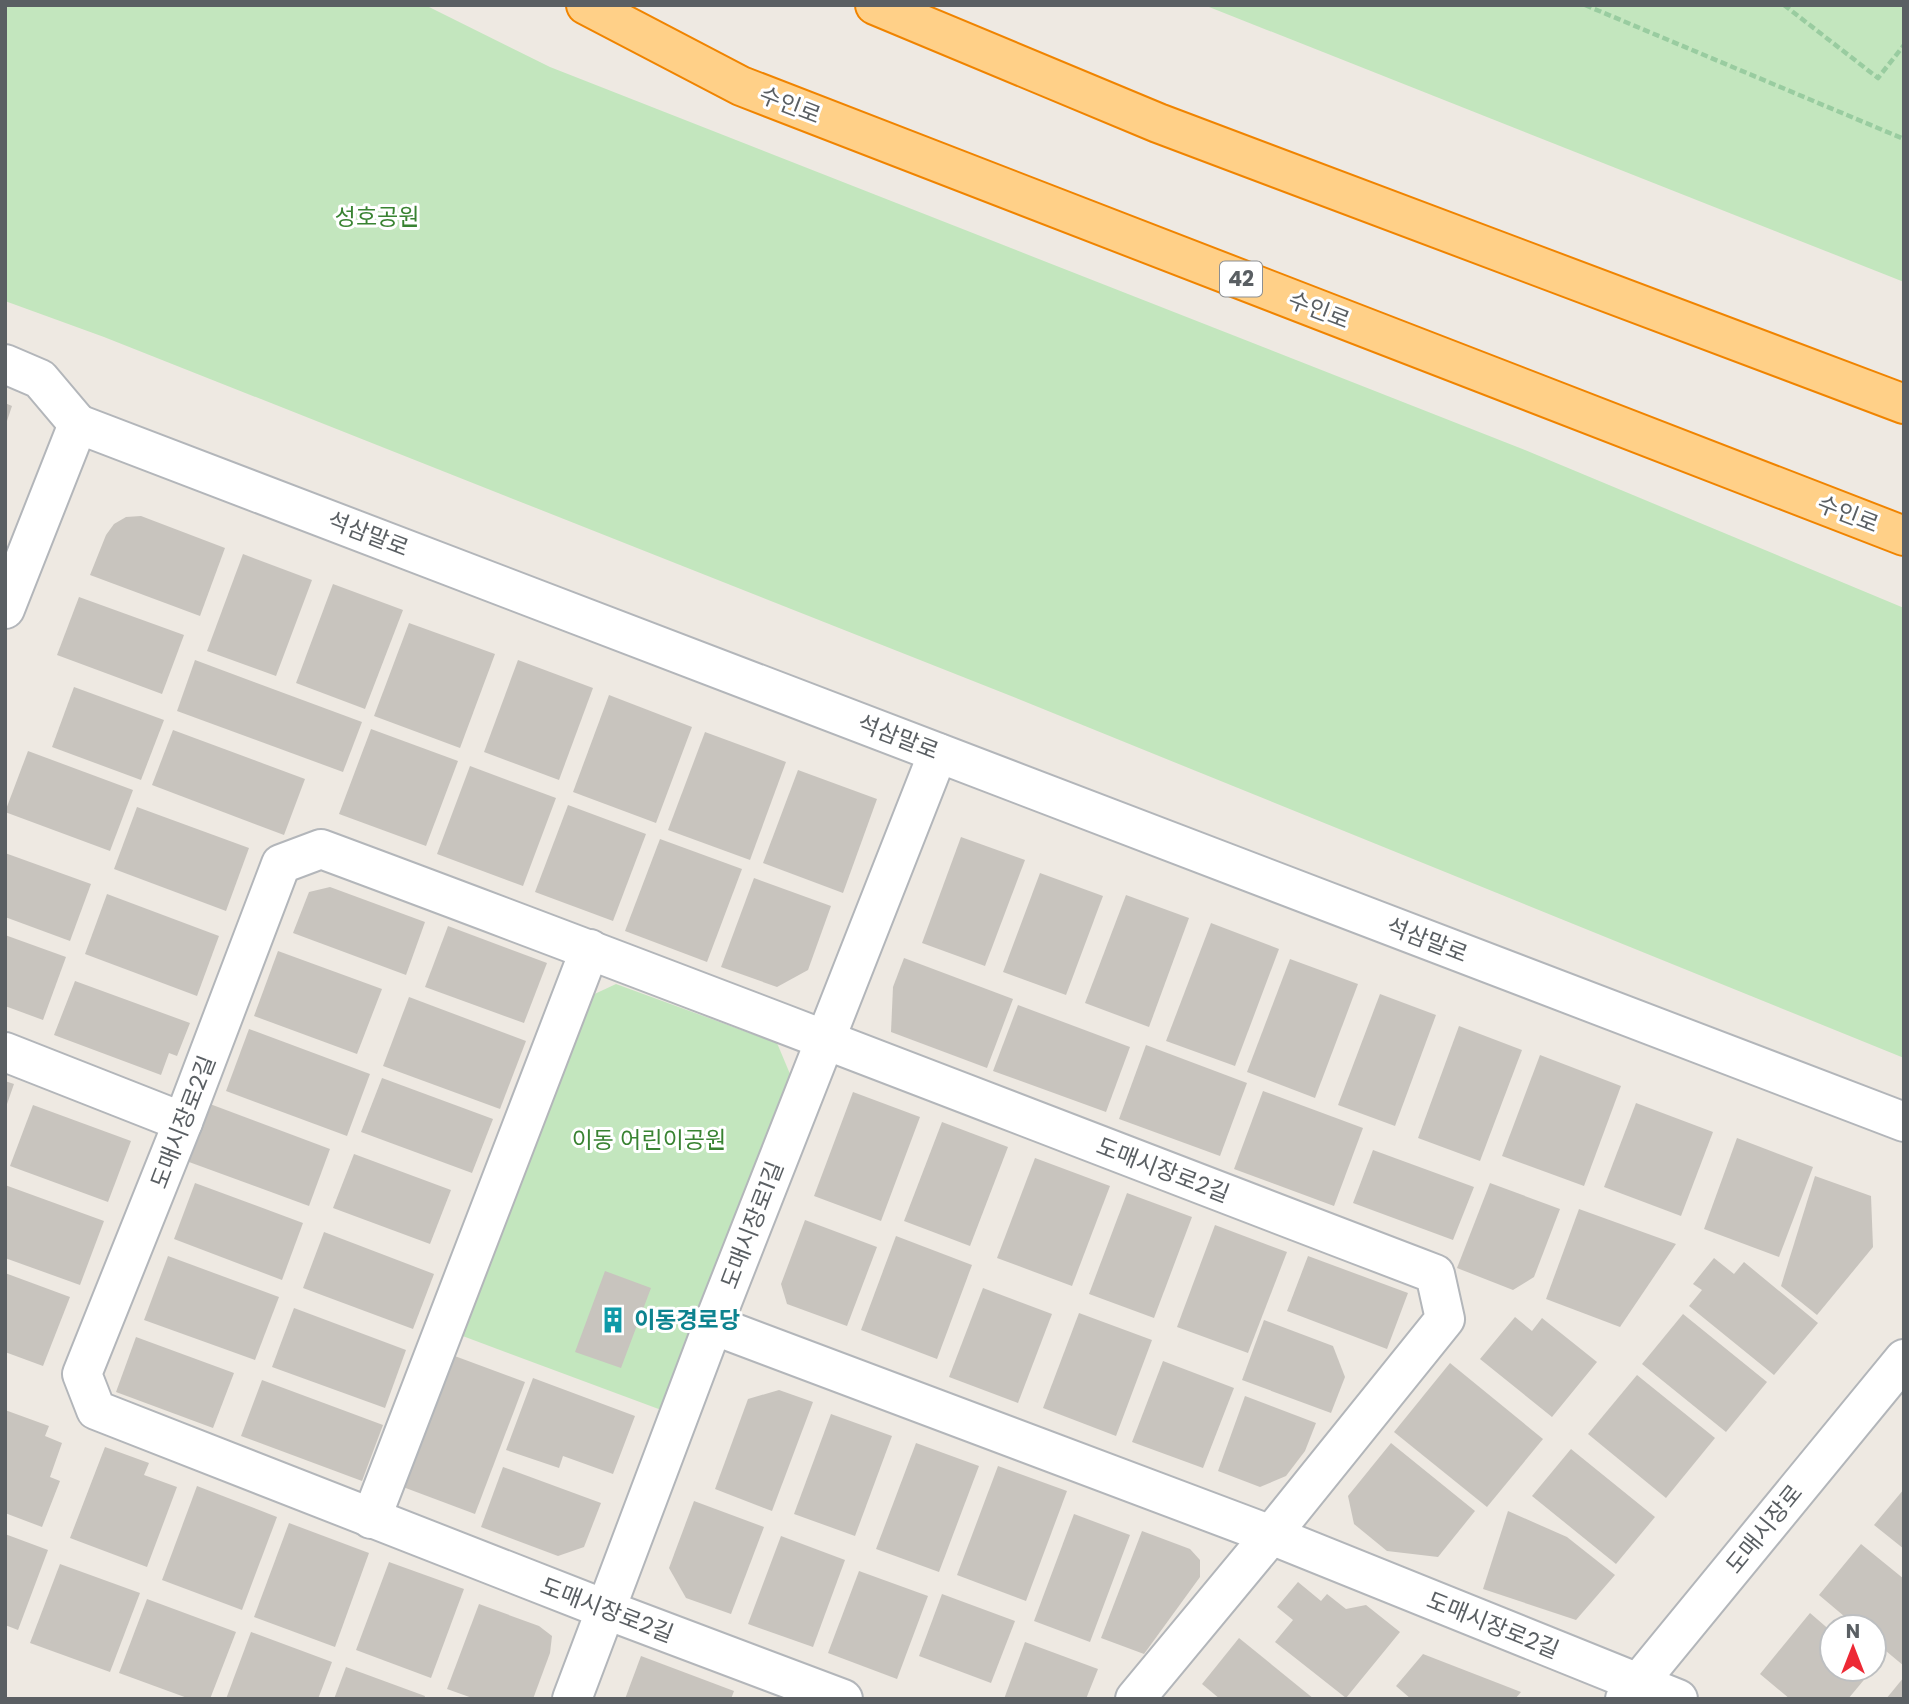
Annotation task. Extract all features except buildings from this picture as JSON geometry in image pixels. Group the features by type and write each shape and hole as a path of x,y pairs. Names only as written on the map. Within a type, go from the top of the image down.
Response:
{"highway":[{"name":"수인로","path":"586,5 741,86 1904,536"},
{"path":"875,5 1158,123 1904,404"}],"street":[{"path":"5,364 40,379 78,424 5,609"},
{"name":"석삼말로","path":"78,424 1904,1122"},
{"name":"도매시장로1길","path":"572,1699 713,1325 938,753"},
{"name":"도매시장로2길","path":"843,1699 607,1611 96,1410 82,1374 183,1122 281,864 321,849 590,949 1434,1274 1445,1319 1135,1699"},
{"path":"371,1519 590,949"},
{"path":"5,1052 183,1122"},
{"name":"도매시장로2길","path":"713,1325 1271,1535 1631,1691 1678,1699"},
{"name":"도매시장로","path":"1631,1691 1904,1359"}],"path":[{"path":"1585,5 1904,139"},
{"path":"1784,5 1878,78 1904,45"}],"green space":[{"name":"성호공원","path":"5,5 425,5 550,67 1525,450 1904,608 1904,1058 1006,694 104,337 5,301"},
{"path":"1204,5 1904,5 1904,282"},
{"name":"이동 어린이공원","path":"616,984 777,1043 790,1074 664,1411 460,1335 586,998"}],"place":[{"name":"이동경로당","path":"613,1320"}]}
